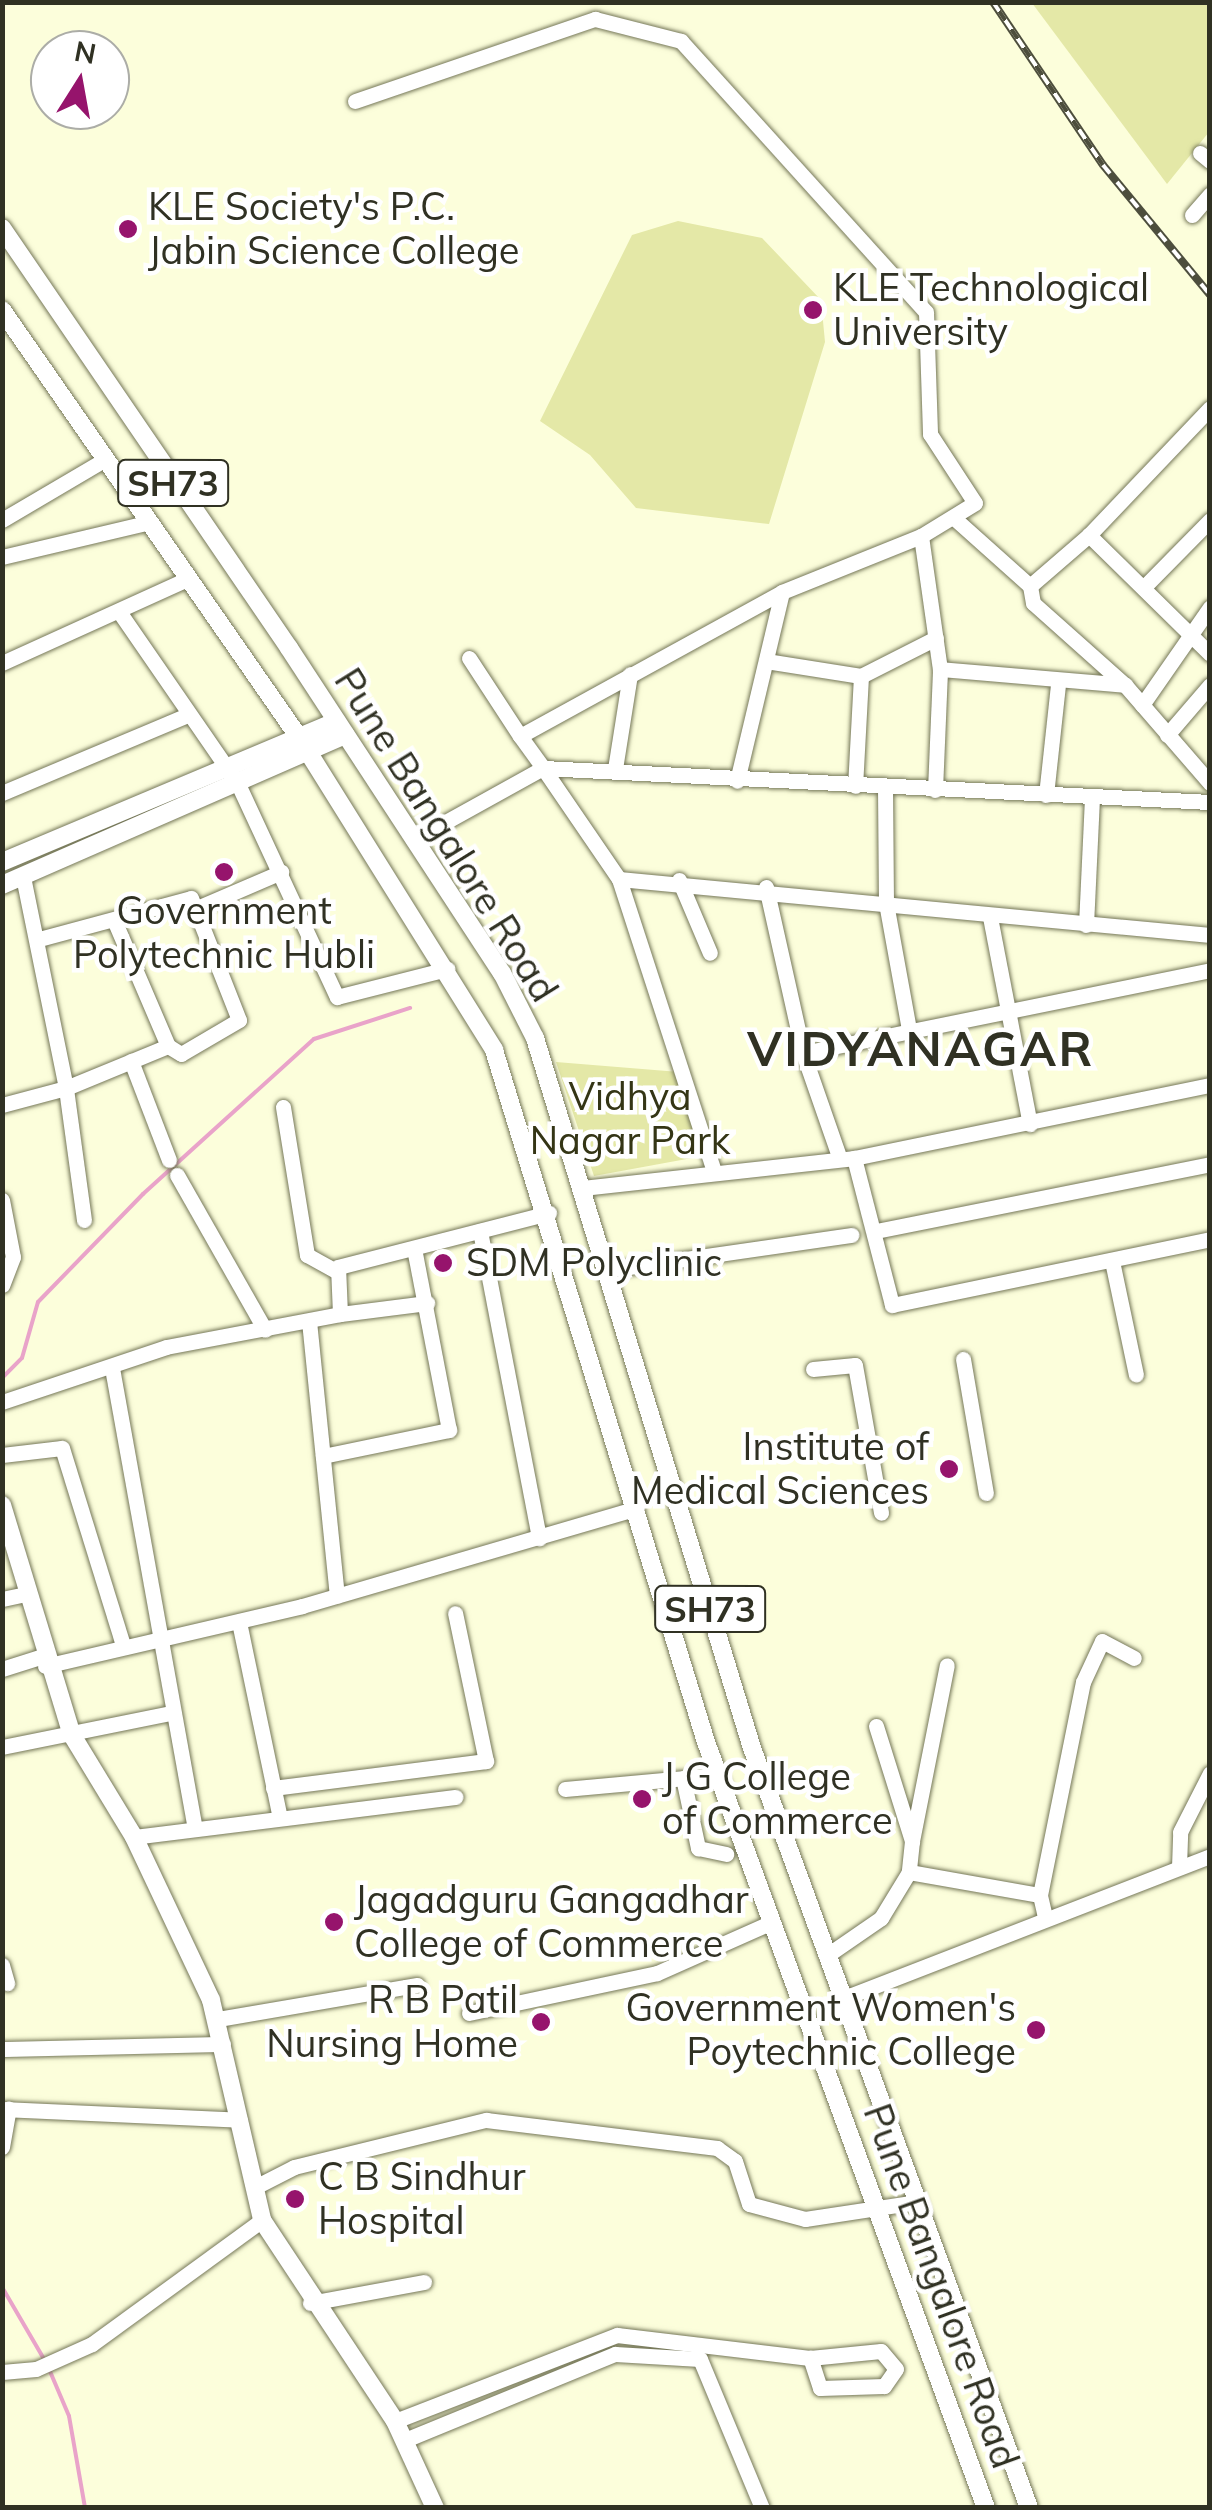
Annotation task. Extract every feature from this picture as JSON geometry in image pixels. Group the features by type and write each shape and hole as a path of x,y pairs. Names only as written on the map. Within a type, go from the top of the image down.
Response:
{"main road":[{"name":"Pune Bangalore Road","path":"2,228 342,728 519,1004 583,1188 747,1731 1030,2508"},
{"name":"Pune Bangalore Road","path":"2,310 304,746 447,969 494,1050 548,1213 718,1775 986,2508"},
{"path":"2,885 238,784 342,728"},
{"path":"2,862 227,768 304,746"},
{"path":"2,1504 44,1661 72,1736 134,1836 218,2020 258,2186 262,2220 310,2303 395,2421 436,2508"}],"street":[{"path":"355,100 595,19 681,41 926,312 930,434 975,503 922,536 782,592 520,736"},
{"path":"1192,215 1210,194"},
{"path":"1030,586 1089,536 1210,408"},
{"path":"2,520 104,460"},
{"path":"954,518 1030,586 1034,603 1125,685 1210,783"},
{"path":"1144,587 1210,520"},
{"path":"2,557 146,523"},
{"path":"922,536 940,669 936,790"},
{"path":"1089,536 1210,654"},
{"path":"2,663 120,613 187,579"},
{"path":"737,781 782,592"},
{"path":"1142,705 1210,606"},
{"path":"120,613 238,784 337,997 447,969"},
{"path":"766,661 860,676 936,638"},
{"path":"469,658 619,879 714,1172"},
{"path":"940,669 1058,684 1125,685"},
{"path":"615,768 630,674"},
{"path":"856,786 860,676"},
{"path":"1046,795 1058,684"},
{"path":"1167,735 1210,684"},
{"path":"2,793 188,715"},
{"path":"413,840 543,768 615,768 737,781 1210,802"},
{"path":"885,788 886,903 908,1029"},
{"path":"1086,925 1092,797"},
{"path":"195,909 281,872"},
{"path":"23,877 39,940 66,1088 84,1220"},
{"path":"619,879 766,887 990,917 1210,935"},
{"path":"679,880 710,952"},
{"path":"766,887 803,1052 876,1231 892,1305 1210,1238"},
{"path":"39,940 114,920 180,895 195,909 238,1026 181,1054 168,1046 114,920"},
{"path":"990,917 1030,1124"},
{"path":"803,1052 1009,1007 1210,970"},
{"path":"2,1105 66,1088 168,1046"},
{"path":"131,1061 173,1167 265,1330"},
{"path":"583,1188 847,1158 1030,1124 1210,1084"},
{"path":"284,1107 307,1255 334,1270 548,1213"},
{"path":"876,1231 1210,1164"},
{"path":"2,1200 13,1257 2,1285"},
{"path":"480,1231 539,1538"},
{"path":"608,1270 852,1234"},
{"path":"324,1456 449,1430 414,1248"},
{"path":"1112,1261 1136,1375"},
{"path":"334,1270 340,1314"},
{"path":"2,1402 166,1347 340,1314 426,1303"},
{"path":"309,1320 337,1596"},
{"path":"964,1359 986,1494"},
{"path":"813,1369 854,1366 882,1513"},
{"path":"112,1368 194,1826"},
{"path":"2,1454 62,1448 123,1645"},
{"path":"2,1669 239,1622 637,1508"},
{"path":"2,1600 26,1594"},
{"path":"273,1788 486,1761 455,1613"},
{"path":"239,1622 279,1812"},
{"path":"1046,1917 1040,1895 1083,1682 1102,1640 1134,1658"},
{"path":"826,1956 881,1918 909,1872 947,1665"},
{"path":"2,1747 72,1736 171,1712"},
{"path":"876,1726 912,1841"},
{"path":"1179,1867 1180,1832 1210,1772"},
{"path":"565,1789 718,1775"},
{"path":"683,1778 698,1848 726,1854"},
{"path":"134,1836 279,1812 456,1797"},
{"path":"844,1998 1210,1856"},
{"path":"909,1872 1040,1895"},
{"path":"469,2013 658,1973 772,1922"},
{"path":"2,1965 7,1983"},
{"path":"218,2020 416,1985"},
{"path":"2,2049 223,2044"},
{"path":"2,2147 6,2109 240,2120"},
{"path":"258,2186 294,2167 486,2120 697,2143 736,2161 749,2204 804,2219 880,2214 918,2202"},
{"path":"2,2372 36,2369 80,2350 262,2220"},
{"path":"310,2303 424,2282"},
{"path":"395,2421 617,2335 810,2358 881,2351 896,2369 884,2386 820,2388 810,2358"},
{"path":"405,2440 616,2354 700,2359 762,2508"}],"green space":[{"path":"1032,3 1209,3 1209,132 1167,184"},
{"path":"678,221 762,238 821,300 825,342 769,524 636,508 590,455 540,421 632,235"},
{"name":"Vidhya Nagar Park","path":"556,1062 679,1072 703,1156 594,1176"}],"waterway":[{"path":"2,1378 22,1358 38,1302 143,1194 314,1039 410,1008"},
{"path":"2,2287 45,2361"},
{"path":"49,2369 69,2416 85,2508"}],"railway":[{"path":"993,2 1103,165 1210,295"}],"place":[{"name":"KLE Society's P.C. Jabin Science College","path":"128,229"},
{"name":"KLE Technological University","path":"813,310"},
{"name":"Government Polytechnic Hubli","path":"224,872"},
{"name":"SDM Polyclinic","path":"443,1263"},
{"name":"Institute of Medical Sciences","path":"949,1469"},
{"name":"J G College of Commerce","path":"642,1799"},
{"name":"Jagadguru Gangadhar College of Commerce","path":"334,1922"},
{"name":"R B Patil Nursing Home","path":"541,2022"},
{"name":"Government Women's Poytechnic College","path":"1036,2030"},
{"name":"C B Sindhur Hospital","path":"295,2199"}],"district":[{"name":"VIDYANAGAR","path":"921,1049"}]}
